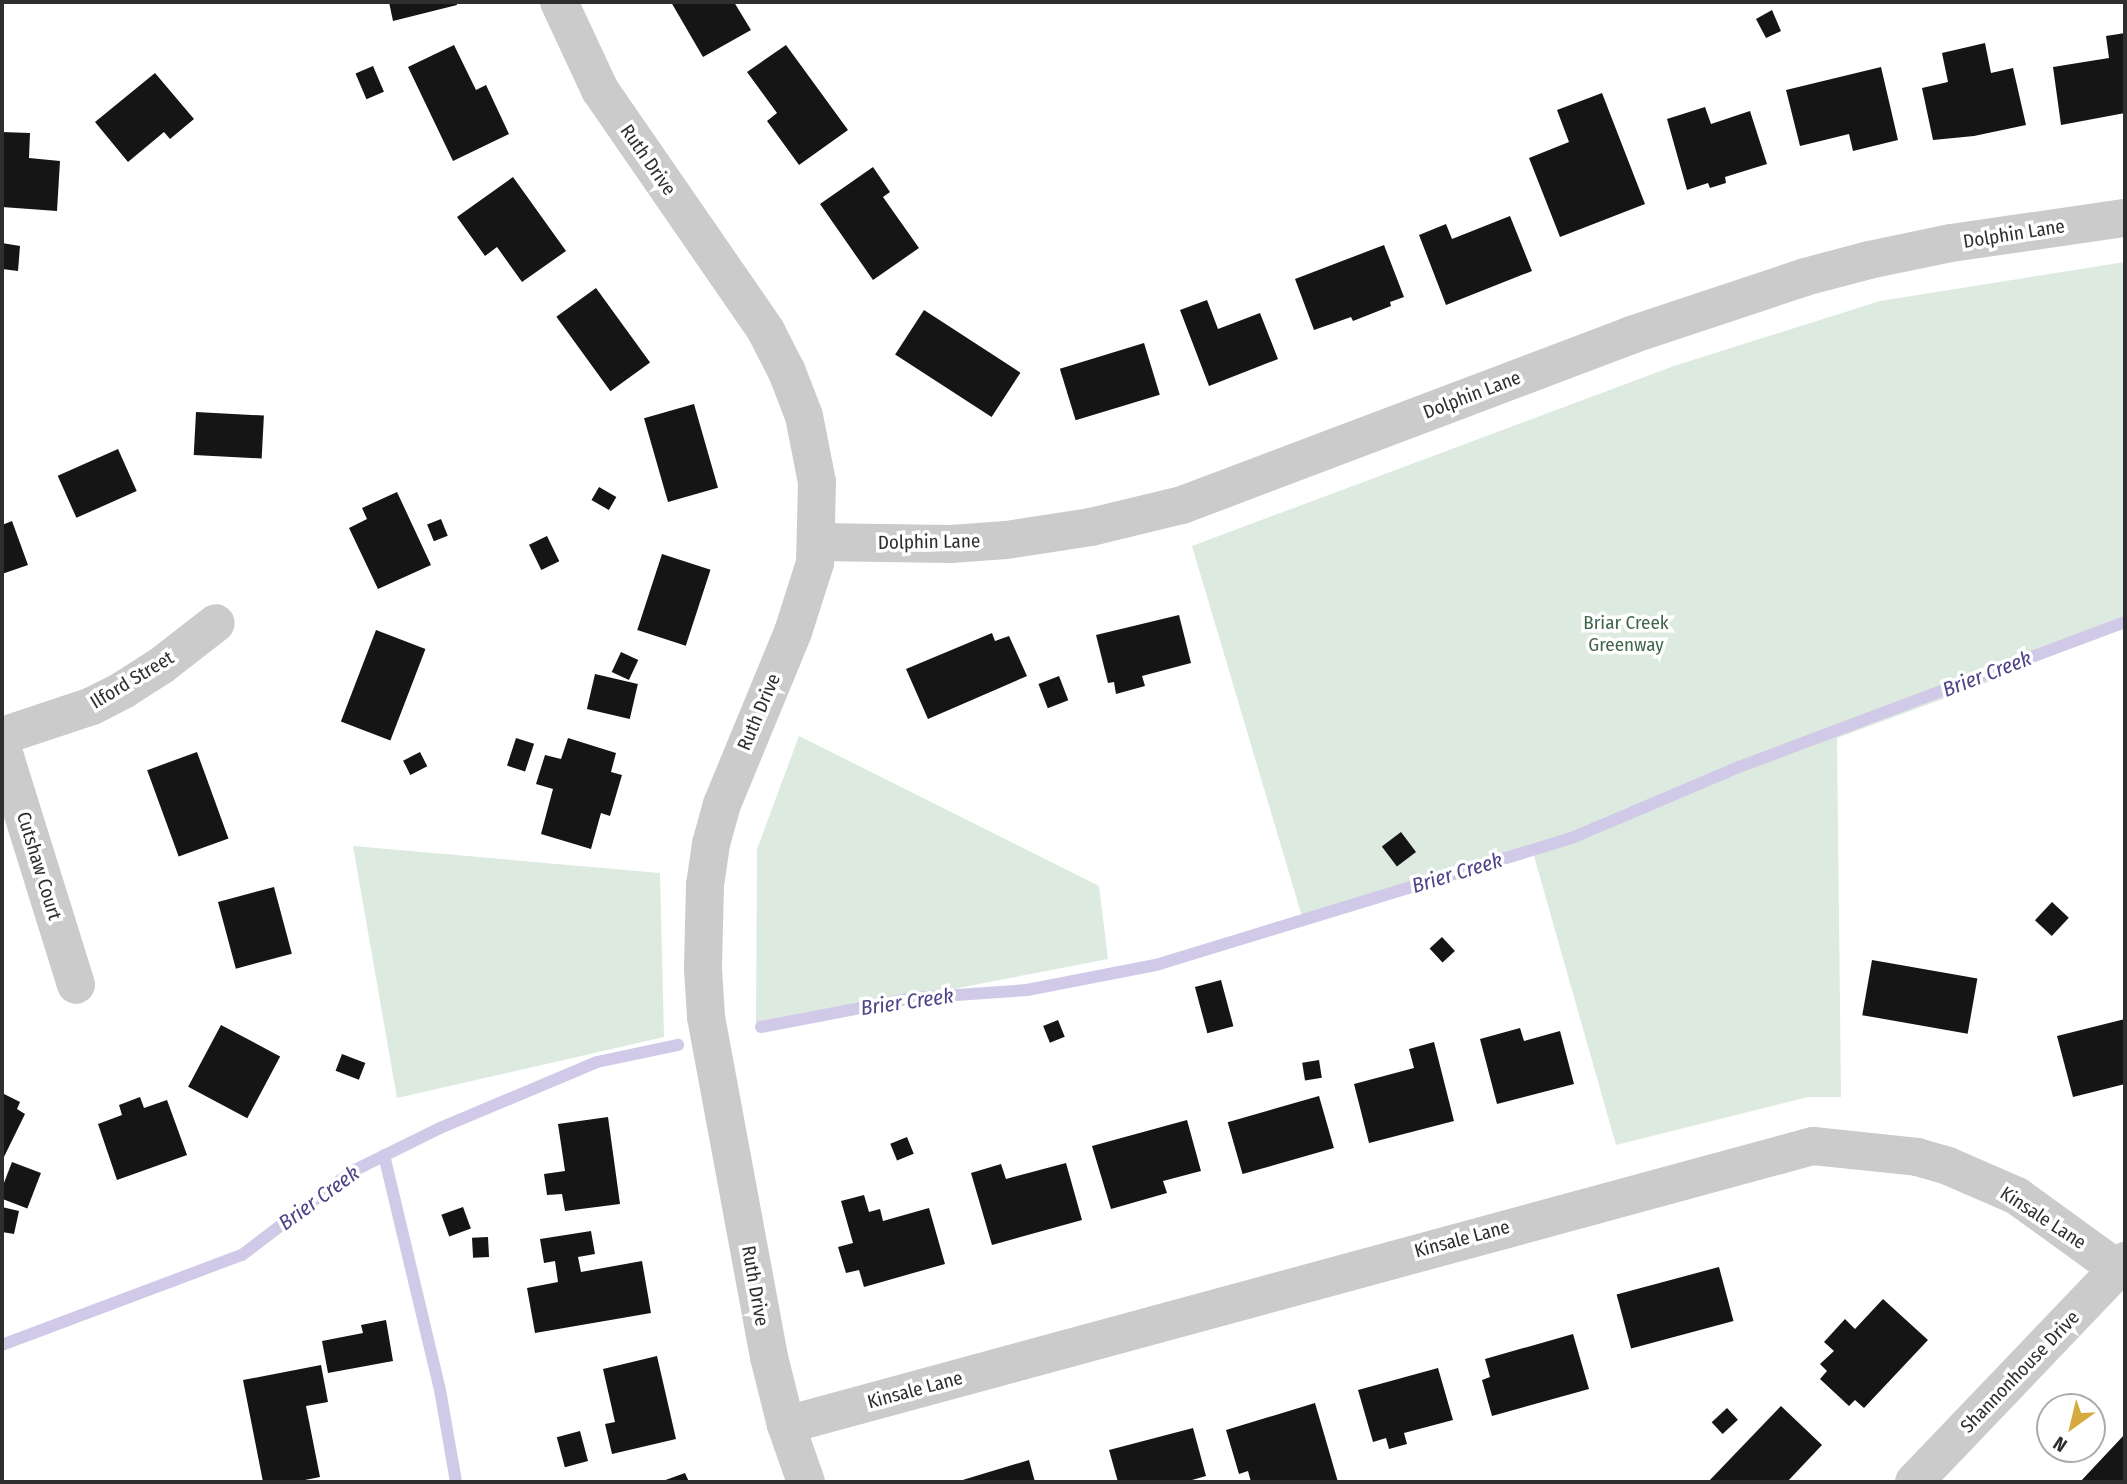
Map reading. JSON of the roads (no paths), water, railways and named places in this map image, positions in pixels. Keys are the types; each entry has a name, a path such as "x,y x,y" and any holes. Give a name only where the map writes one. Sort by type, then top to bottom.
{"street":[{"name":"Ruth Drive","path":"559,2 600,90 766,331 788,372 804,416 817,482 815,563 793,632 722,804 705,885 703,969 706,1017 769,1357 786,1425 806,1482"},
{"name":"Dolphin Lane","path":"816,542 951,544 1006,540 1091,527 1182,505 1619,340 1805,277 1951,243 2125,218"},
{"name":"Ilford Street","path":"2,736 92,706 123,690 162,665 216,623"},
{"name":"Cutshaw Court","path":"2,747 76,985"},
{"name":"Kinsale Lane","path":"786,1425 1774,1154 1813,1146 1917,1157 1948,1166 2017,1196 2121,1265"},
{"name":"Shannonhouse Drive","path":"1914,1482 2121,1265"}],"waterway":[{"name":"Brier Creek","path":"761,1027 913,998 1027,990 1156,965 1574,837 1739,767 2125,622"},
{"name":"Brier Creek","path":"2,1345 242,1255 351,1172 440,1128 597,1062 678,1045"},
{"path":"384,1155 440,1390 456,1482"}],"park label":[{"name":"Briar Creek Greenway","path":"1626,634"}]}
